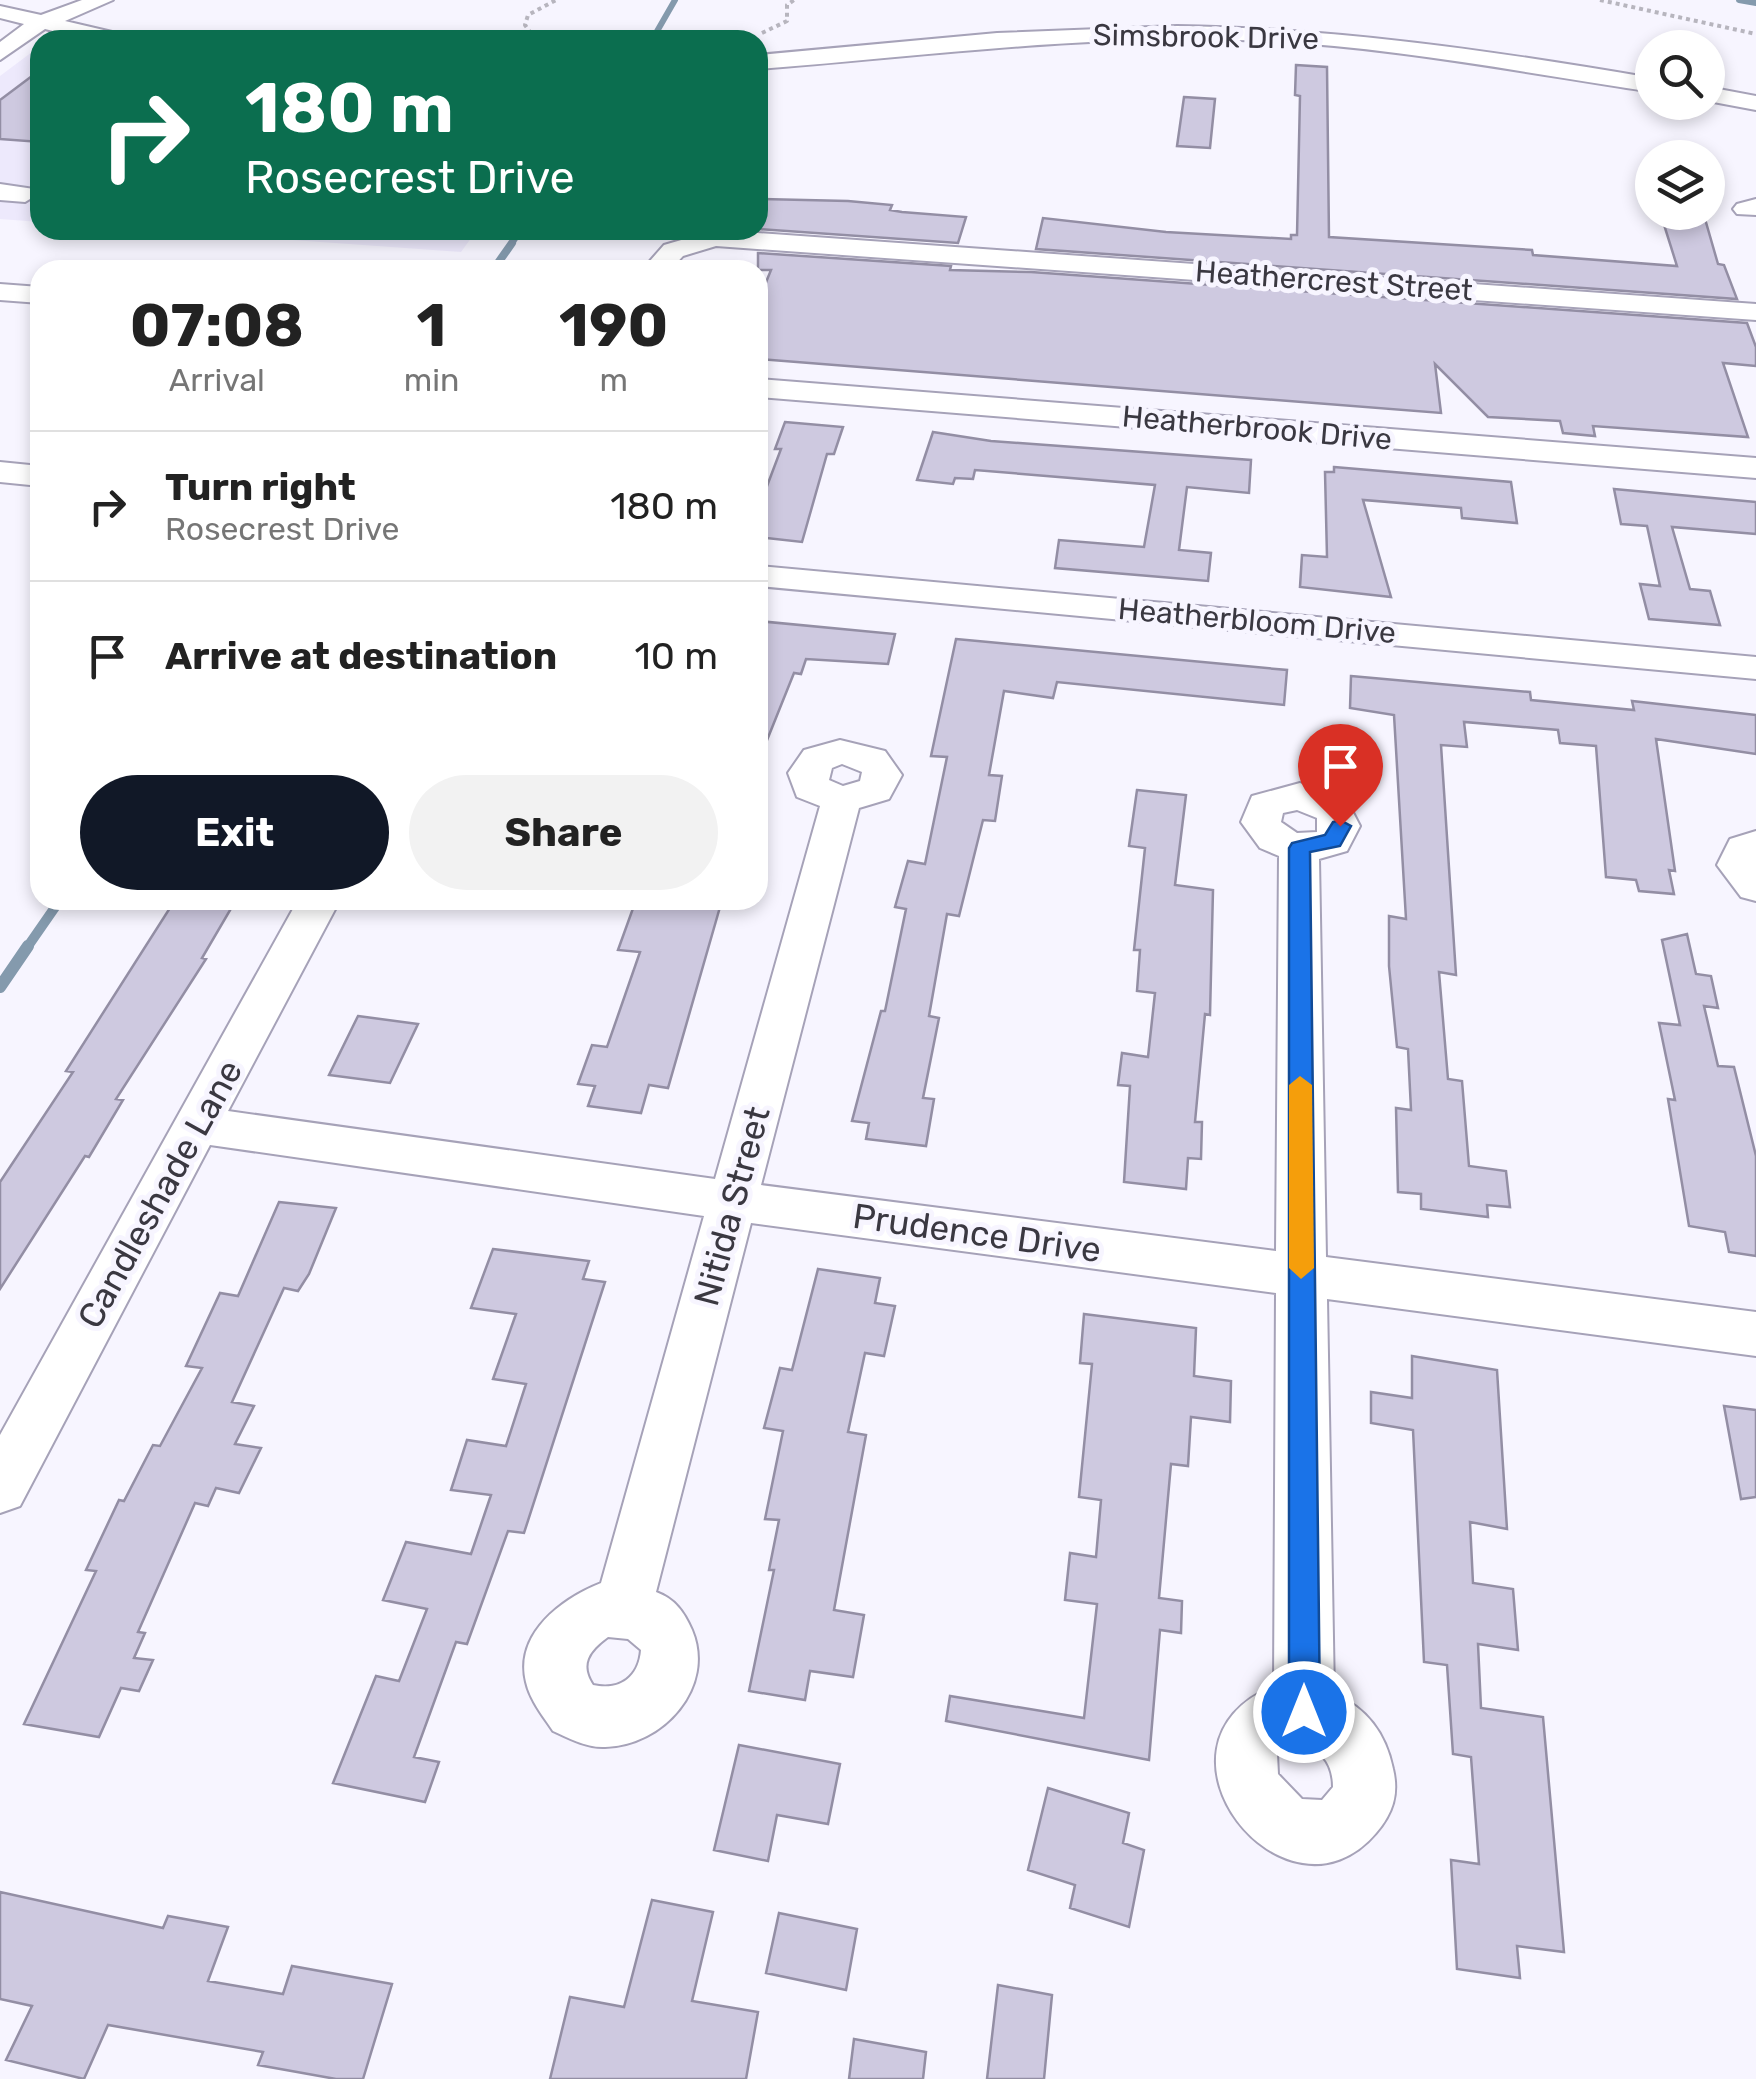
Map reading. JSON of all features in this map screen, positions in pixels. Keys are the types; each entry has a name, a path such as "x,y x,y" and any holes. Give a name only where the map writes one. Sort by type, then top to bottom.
{"street":[{"path":"32,30 94,1"},
{"path":"1022,37 1019,28 1029,10"},
{"path":"0,12 69,30"},
{"path":"0,53 30,31"},
{"name":"Simsbrook Drive","path":"768,61 1022,37 1238,33 1326,38 1474,56 1635,82"},
{"path":"1725,97 1756,102"},
{"name":"Heathercrest Street","path":"661,260 681,245 706,240"},
{"name":"Heathercrest Street","path":"748,240 1756,312"},
{"path":"0,292 30,294"},
{"name":"Heatherbrook Drive","path":"768,389 1756,468"},
{"path":"0,472 30,475"},
{"name":"Heatherbloom Drive","path":"768,577 1756,668"},
{"name":"Nitida Street","path":"622,1611 842,800"},
{"path":"1756,845 1744,849 1737,864 1756,887"},
{"path":"1300,848 1304,1712"},
{"name":"Candleshade Lane","path":"0,1488 313,910"},
{"name":"Prudence Drive","path":"198,1125 733,1201 1756,1334"}],"path":[{"path":"528,30 524,25 528,15 556,0"},
{"path":"768,31 787,21 787,5 794,0"},
{"path":"1600,0 1756,34"}],"shaded area":[{"path":"30,54 30,221 0,219 0,76"},
{"path":"294,240 470,240 461,252"}],"building":[{"path":"1296,65 1327,67 1329,237 1532,250 1533,255 1677,266 1666,230 1708,230 1718,264 1724,265 1737,299 1036,249 1043,218 1166,232 1291,239 1291,235 1297,235 1300,96 1295,95"},
{"path":"30,78 30,141 0,139 0,100"},
{"path":"1184,97 1215,99 1210,148 1177,146"},
{"path":"768,199 848,201 892,205 890,210 902,212 966,217 958,243 768,230"},
{"path":"758,253 951,266 950,270 1031,272 1747,323 1756,347 1756,366 1723,363 1748,437 1593,426 1595,436 1563,433 1560,421 1488,417 1435,364 1441,413 768,360 771,270 768,260 758,260"},
{"path":"785,422 843,427 834,454 827,454 802,542 768,538 768,483 781,449 775,449"},
{"path":"933,432 991,441 1251,460 1249,493 1187,487 1179,550 1211,553 1208,581 1055,568 1059,540 1144,547 1155,485 975,470 973,479 955,478 953,484 917,480"},
{"path":"1334,467 1511,482 1517,523 1462,518 1461,508 1363,500 1391,597 1300,587 1302,555 1327,557 1325,472 1334,472"},
{"path":"1614,489 1756,502 1756,534 1672,527 1690,589 1710,591 1720,625 1649,619 1640,584 1660,586 1647,526 1621,524"},
{"path":"768,622 895,634 888,664 806,659 801,674 794,673 768,738"},
{"path":"956,639 1287,670 1284,705 1057,682 1053,698 1004,691 989,775 1002,776 995,821 983,820 959,916 947,914 929,1016 939,1018 923,1098 934,1099 926,1146 866,1139 869,1123 852,1121 881,1011 885,1011 906,909 895,907 908,861 925,864 947,757 931,756"},
{"path":"1351,676 1530,692 1531,700 1634,710 1632,701 1756,715 1756,754 1656,739 1675,871 1669,870 1674,894 1639,891 1636,880 1606,877 1596,746 1560,743 1558,730 1464,722 1467,747 1441,745 1456,975 1439,972 1448,1079 1462,1081 1469,1166 1506,1171 1510,1207 1487,1205 1488,1217 1421,1209 1421,1194 1398,1192 1396,1108 1411,1110 1408,1049 1397,1047 1389,966 1389,916 1406,919 1394,715 1350,708"},
{"path":"1137,790 1186,795 1175,885 1213,890 1210,1015 1205,1014 1195,1122 1202,1122 1201,1159 1188,1158 1186,1189 1124,1182 1130,1086 1118,1085 1122,1053 1148,1057 1155,993 1137,991 1140,950 1134,950 1145,848 1129,846"},
{"path":"169,910 230,910 202,958 206,959 116,1099 123,1100 89,1157 85,1156 0,1289 0,1182 73,1072 66,1071"},
{"path":"632,910 719,910 668,1088 649,1085 641,1113 588,1106 595,1086 578,1084 592,1045 607,1047 640,952 618,950"},
{"path":"1687,934 1696,974 1711,976 1718,1008 1704,1006 1718,1066 1734,1067 1756,1156 1756,1256 1729,1252 1725,1232 1689,1226 1668,1099 1675,1100 1659,1023 1680,1025 1662,940"},
{"path":"358,1016 418,1024 390,1083 329,1075"},
{"path":"279,1202 336,1208 298,1291 284,1288 232,1402 254,1406 235,1444 261,1448 239,1493 216,1488 208,1506 195,1503 138,1632 145,1633 134,1658 153,1660 139,1691 121,1688 99,1737 24,1724 96,1571 86,1570 119,1500 124,1501 153,1445 160,1446 202,1368 186,1366 220,1293 238,1296"},
{"path":"493,1249 589,1261 583,1279 605,1282 524,1533 508,1531 467,1644 456,1642 414,1757 439,1762 425,1802 333,1783 376,1676 399,1681 427,1609 383,1600 406,1542 471,1554 491,1495 451,1490 467,1440 506,1446 526,1384 493,1379 516,1314 471,1308"},
{"path":"818,1269 880,1278 875,1303 895,1306 884,1356 865,1353 848,1432 866,1435 834,1610 864,1615 853,1677 810,1671 805,1700 749,1691 774,1570 769,1570 779,1520 765,1519 783,1431 764,1428 780,1368 792,1370"},
{"path":"1084,1314 1196,1328 1194,1376 1231,1381 1230,1422 1191,1417 1188,1466 1171,1464 1159,1598 1182,1601 1181,1633 1160,1630 1149,1760 946,1721 950,1696 1084,1718 1097,1604 1065,1600 1070,1553 1096,1557 1101,1500 1079,1497 1092,1364 1080,1363"},
{"path":"1412,1356 1497,1370 1507,1529 1470,1522 1473,1583 1513,1589 1518,1650 1478,1644 1481,1708 1543,1717 1564,1952 1517,1946 1520,1978 1457,1969 1451,1860 1479,1864 1471,1757 1453,1754 1447,1665 1424,1662 1413,1430 1371,1423 1371,1392 1412,1398"},
{"path":"1724,1406 1756,1410 1756,1497 1741,1499"},
{"path":"739,1745 840,1764 828,1824 777,1815 768,1861 714,1850"},
{"path":"1048,1788 1129,1813 1123,1843 1144,1850 1129,1927 1070,1908 1075,1885 1028,1870"},
{"path":"0,1892 163,1928 168,1916 228,1927 208,1981 283,1994 292,1966 392,1984 363,2079 336,2079 258,2065 263,2052 108,2025 84,2079 6,2060 32,2006 0,1999"},
{"path":"652,1900 713,1912 692,2001 758,2012 746,2079 550,2079 570,1997 624,2007"},
{"path":"779,1913 857,1929 846,1990 766,1973"},
{"path":"998,1985 1052,1995 1044,2079 987,2079"},
{"path":"854,2039 926,2052 923,2079 849,2079"}],"waterway":[{"path":"658,30 675,0"},
{"path":"1739,0 1756,3"},
{"path":"510,246 514,240"},
{"path":"500,260 512,243"},
{"path":"26,949 53,910"},
{"path":"0,987 28,946"}],"slow traffic":[{"path":"1300,1085 1301,1268"}],"route":[{"path":"1304,1712 1300,848 1324,846 1333,841 1340,826"}]}
